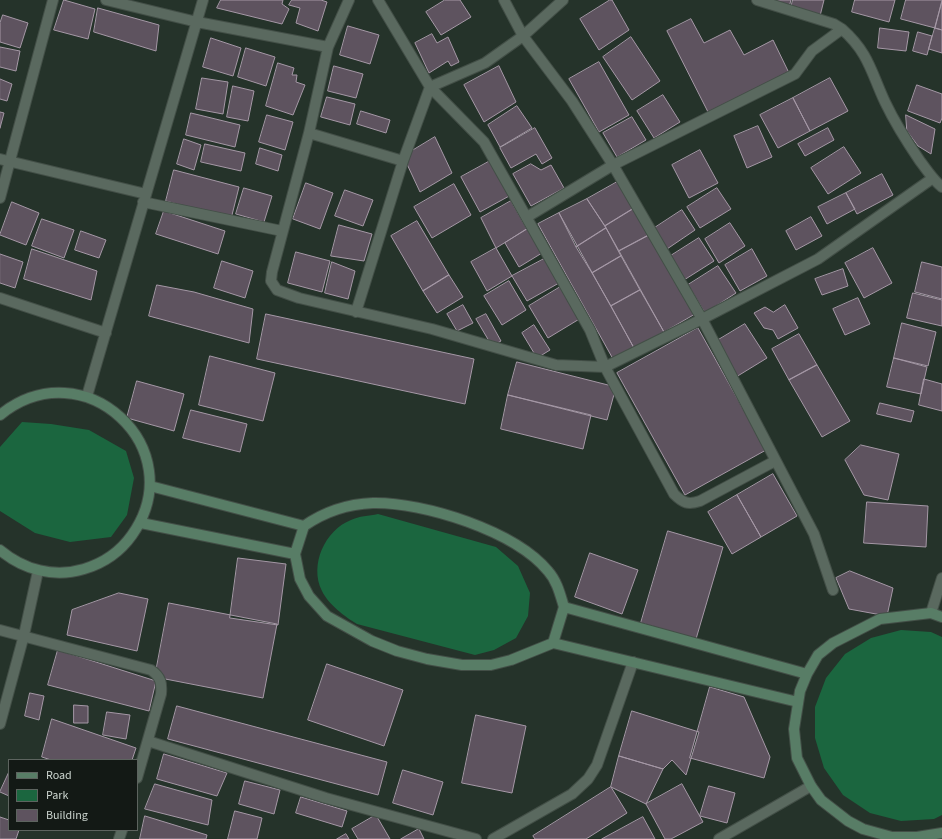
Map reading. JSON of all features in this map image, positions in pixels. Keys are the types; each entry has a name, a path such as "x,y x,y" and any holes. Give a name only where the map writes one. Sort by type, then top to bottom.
{"street":[{"path":"0,198 53,0"},
{"path":"106,0 197,22 328,47"},
{"path":"87,396 203,0"},
{"path":"349,0 328,47 309,133 282,231 271,281 272,285 286,295 432,329 556,365 605,367 818,259 933,178"},
{"path":"378,0 430,87 484,142 590,330 605,367 674,494 685,503 690,504 700,501 775,462"},
{"path":"504,0 523,36 572,100 613,165 702,319 775,462 814,534 833,590"},
{"path":"356,312 403,161 430,87 485,63 523,36 563,0"},
{"path":"757,0 834,24 842,29 860,46 897,125 933,178 942,187"},
{"path":"527,217 613,165 795,74 812,52 842,29"},
{"path":"309,133 403,161"},
{"path":"0,159 145,198 282,231"},
{"path":"0,298 106,333"},
{"path":"0,415 12,405 36,395 62,392 87,396 113,410 134,431 146,457 150,486 147,505 141,523 123,548 98,565 68,574 38,571 13,561 0,550"},
{"path":"150,486 304,526"},
{"path":"554,643 564,607 556,584 549,572 526,551 495,532 440,514 415,508 373,503 356,505 327,513 304,526 295,554 300,579 308,596 327,616 372,641 397,650 427,659 462,665 491,665 511,660 554,643 798,702"},
{"path":"141,523 295,554"},
{"path":"0,724 24,635 38,571"},
{"path":"931,614 942,578"},
{"path":"564,607 807,674"},
{"path":"942,617 931,614 880,619 833,643 818,656 807,674 800,691 794,729 797,758 811,786 834,812 879,837 917,838 942,833"},
{"path":"0,630 24,635 151,670 158,675 162,682 161,694 138,775"},
{"path":"493,839 572,794 588,779 597,765 633,662"},
{"path":"148,741 326,798 476,839"},
{"path":"719,839 811,786"}],"green space":[{"path":"22,422 51,424 89,430 126,451 134,478 127,515 111,537 70,542 35,533 0,511 0,447"},
{"path":"378,514 496,547 518,566 530,593 528,616 516,638 494,650 475,655 357,624 337,610 328,601 318,581 317,570 322,550 327,540 342,525 357,518"},
{"path":"901,630 931,632 942,637 942,815 934,819 901,821 870,813 843,795 824,768 815,738 815,707 826,678 845,654 871,638"}],"building":[{"path":"64,0 95,9 88,39 54,30"},
{"path":"221,0 283,0 282,4 289,9 282,24 217,8"},
{"path":"292,0 321,0 327,2 318,31 296,23 300,8 289,5"},
{"path":"445,0 460,0 471,17 441,35 426,12"},
{"path":"612,0 629,30 599,50 580,19"},
{"path":"766,0 791,0 789,7"},
{"path":"793,0 824,0 820,16 791,8"},
{"path":"855,0 895,0 889,22 852,12"},
{"path":"906,0 942,0 935,28 901,19"},
{"path":"942,2 942,30 935,28"},
{"path":"98,8 159,25 156,51 94,32"},
{"path":"3,15 28,23 20,48 0,42 0,23"},
{"path":"691,19 704,43 730,30 744,55 773,40 789,73 709,114 667,31"},
{"path":"348,26 379,35 370,64 340,55"},
{"path":"880,28 909,32 906,51 878,48"},
{"path":"935,28 942,30 942,53 929,49"},
{"path":"918,32 932,36 927,55 913,51"},
{"path":"432,34 437,43 448,37 459,62 451,66 448,61 429,73 415,43"},
{"path":"631,37 660,81 632,100 603,57"},
{"path":"211,38 241,48 233,76 203,67"},
{"path":"0,47 20,51 16,71 0,67"},
{"path":"246,48 275,57 266,86 238,77"},
{"path":"599,62 629,115 599,132 569,79"},
{"path":"278,63 294,68 292,75 297,75 296,82 305,85 293,115 266,106"},
{"path":"334,66 363,74 356,98 328,91"},
{"path":"499,66 516,102 484,122 464,85"},
{"path":"202,78 228,82 223,114 196,109"},
{"path":"830,78 848,111 810,131 793,98"},
{"path":"0,79 12,84 7,101 0,99"},
{"path":"917,85 942,94 942,118 940,123 908,111"},
{"path":"233,86 254,91 248,121 227,117"},
{"path":"663,95 680,122 654,138 637,111"},
{"path":"327,97 355,104 350,125 321,117"},
{"path":"793,98 810,131 778,148 760,115"},
{"path":"517,106 532,128 500,147 488,125"},
{"path":"361,111 390,120 386,133 357,124"},
{"path":"0,112 4,113 0,128"},
{"path":"191,113 240,125 235,147 186,135"},
{"path":"267,115 293,122 285,150 259,142"},
{"path":"906,115 935,129 931,154 918,146 907,131"},
{"path":"632,117 646,140 617,157 603,133"},
{"path":"758,126 772,157 747,168 734,136"},
{"path":"535,128 552,158 542,164 536,154 511,168 500,148"},
{"path":"828,128 834,140 805,156 798,144"},
{"path":"435,137 452,173 420,192 406,162 410,152"},
{"path":"184,139 201,145 194,170 177,164"},
{"path":"205,144 245,153 241,171 201,162"},
{"path":"844,147 861,173 828,194 811,168"},
{"path":"260,148 282,155 278,171 256,164"},
{"path":"700,150 718,183 689,198 672,165"},
{"path":"492,160 511,195 480,212 461,177"},
{"path":"531,164 541,170 551,165 564,188 531,206 513,174"},
{"path":"174,170 239,187 231,219 166,201"},
{"path":"882,174 893,195 857,214 846,193"},
{"path":"619,181 636,207 605,226 587,199"},
{"path":"306,183 333,193 320,229 293,219"},
{"path":"454,184 471,215 432,238 414,207"},
{"path":"244,188 272,196 264,222 236,214"},
{"path":"717,188 731,209 700,228 687,207"},
{"path":"345,190 373,200 363,226 335,216"},
{"path":"846,193 855,209 827,224 818,207"},
{"path":"587,199 606,228 576,247 559,213"},
{"path":"511,201 527,229 496,248 481,218"},
{"path":"12,202 39,213 26,245 0,235"},
{"path":"636,207 651,234 619,251 605,226"},
{"path":"682,210 695,230 667,249 653,229"},
{"path":"164,211 225,231 218,254 156,234"},
{"path":"559,213 634,348 613,359 538,224"},
{"path":"811,217 822,236 796,250 786,231"},
{"path":"42,219 74,230 64,258 32,246"},
{"path":"417,221 449,275 423,291 391,236"},
{"path":"730,223 745,246 719,263 705,239"},
{"path":"339,225 372,234 364,261 331,256"},
{"path":"606,228 621,256 592,273 576,247"},
{"path":"527,229 542,253 519,267 505,243"},
{"path":"81,231 106,240 99,258 75,250"},
{"path":"651,234 695,314 664,332 619,251"},
{"path":"699,238 714,261 684,280 669,257"},
{"path":"496,248 512,276 487,291 471,262"},
{"path":"873,248 892,283 864,298 845,263"},
{"path":"32,249 97,271 91,300 24,279"},
{"path":"752,249 767,276 740,291 725,265"},
{"path":"296,252 330,261 322,292 288,283"},
{"path":"0,254 23,262 15,288 0,283"},
{"path":"621,256 640,290 611,306 592,273"},
{"path":"544,259 559,283 527,301 512,276"},
{"path":"222,261 253,271 245,298 214,288"},
{"path":"332,262 355,271 348,299 325,293"},
{"path":"922,262 942,267 942,299 915,292"},
{"path":"718,266 736,293 705,313 688,285"},
{"path":"843,269 848,286 822,295 815,279"},
{"path":"449,275 463,297 437,313 423,291"},
{"path":"509,281 526,310 502,325 484,296"},
{"path":"157,285 194,292 253,309 249,343 149,316"},
{"path":"562,286 581,318 548,338 529,306"},
{"path":"640,290 664,332 634,348 611,306"},
{"path":"913,293 942,300 942,326 907,318"},
{"path":"858,298 870,324 845,335 833,309"},
{"path":"463,305 473,323 457,331 447,314"},
{"path":"785,305 798,328 778,339 773,330 764,328 754,313 765,307 773,312"},
{"path":"266,314 474,359 465,404 257,359"},
{"path":"486,314 501,341 492,346 476,319"},
{"path":"902,323 936,332 928,366 894,358"},
{"path":"745,324 767,358 736,377 715,342"},
{"path":"534,325 550,350 537,358 522,333"},
{"path":"698,328 766,450 685,495 617,373"},
{"path":"799,334 817,365 789,380 772,349"},
{"path":"210,356 275,373 263,421 199,405"},
{"path":"894,358 927,367 921,394 887,387"},
{"path":"517,362 616,387 607,420 508,395"},
{"path":"817,365 850,421 822,437 789,380"},
{"path":"924,379 942,384 942,411 919,405"},
{"path":"137,381 184,394 174,431 127,418"},
{"path":"508,395 591,415 583,449 501,429"},
{"path":"880,403 914,411 911,422 877,414"},
{"path":"191,410 247,424 240,452 183,438"},
{"path":"861,445 899,454 888,500 864,495 845,460"},
{"path":"773,474 797,516 761,537 737,495"},
{"path":"737,495 761,537 732,554 708,512"},
{"path":"867,502 928,506 926,547 864,543"},
{"path":"668,531 723,547 696,639 641,623"},
{"path":"590,553 638,570 622,614 575,597"},
{"path":"238,558 286,564 278,625 230,618"},
{"path":"850,571 893,588 887,616 849,609 836,578"},
{"path":"119,593 148,599 137,651 67,635 72,610"},
{"path":"169,603 277,624 263,698 155,677"},
{"path":"58,650 156,681 149,711 48,685"},
{"path":"327,664 403,690 384,746 308,720"},
{"path":"710,687 744,697 770,757 764,778 690,758"},
{"path":"30,693 44,696 39,720 25,716"},
{"path":"74,705 88,706 88,723 74,723"},
{"path":"177,706 387,762 378,795 168,739"},
{"path":"632,711 699,732 686,775 672,760 663,769 619,756"},
{"path":"107,712 130,715 126,739 103,735"},
{"path":"476,715 526,726 512,793 462,783"},
{"path":"52,719 136,748 132,759 48,759 42,757"},
{"path":"164,754 227,773 217,796 157,779"},
{"path":"619,756 663,769 646,804 611,787"},
{"path":"403,770 443,782 433,815 393,803"},
{"path":"8,774 8,796 0,792"},
{"path":"245,781 280,790 274,814 239,804"},
{"path":"155,784 212,800 208,825 145,809"},
{"path":"682,784 703,822 671,839 665,839 646,804"},
{"path":"709,786 735,793 727,823 700,816"},
{"path":"611,787 627,813 586,839 535,839 533,836"},
{"path":"301,797 347,811 342,827 296,813"},
{"path":"235,811 262,818 257,839 228,839"},
{"path":"376,815 390,839 358,839 352,829"},
{"path":"145,816 207,835 206,839 140,839"},
{"path":"0,817 8,820 8,831 19,831 16,839 0,839"},
{"path":"643,817 655,839 602,839"},
{"path":"419,829 424,839 401,839"},
{"path":"346,834 349,839 337,839"}]}
